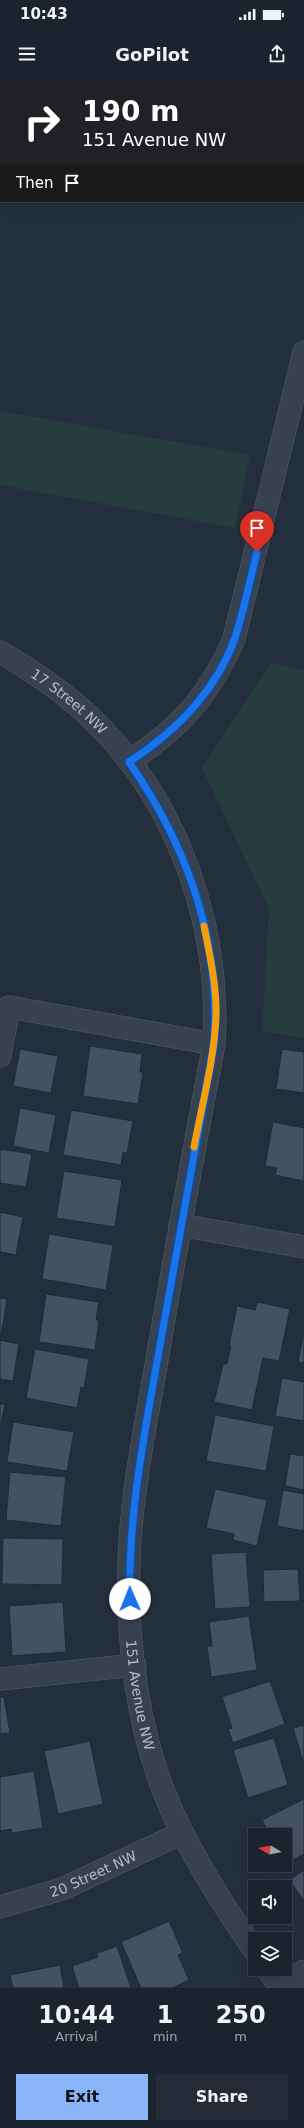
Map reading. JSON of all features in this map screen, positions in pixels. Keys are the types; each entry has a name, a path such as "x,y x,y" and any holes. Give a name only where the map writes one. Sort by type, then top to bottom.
{"street":[{"path":"129,762 166,736 189,713 224,663 234,639 304,352"},
{"name":"17 Street NW","path":"0,652 46,680 76,705 100,727 129,762"},
{"name":"151 Avenue NW","path":"129,762 149,791 169,826 185,860 199,903 214,986 216,1016 214,1044 180,1225 138,1472 129,1570 134,1665 149,1744 162,1786 182,1833 223,1906 248,1941"},
{"path":"0,1056 9,1007 214,1044"},
{"path":"180,1225 304,1247"},
{"path":"0,1679 134,1665"},
{"name":"20 Street NW","path":"0,1907 62,1889 182,1833"},
{"path":"273,1976 282,1988 304,1971"}],"green space":[{"path":"0,411 250,455 235,528 0,485"},
{"path":"271,663 304,670 304,1038 262,1031 269,909 202,768"}],"building":[{"path":"90,1046 142,1054 140,1072 143,1072 138,1104 83,1096"},
{"path":"20,1049 58,1056 51,1093 13,1086"},
{"path":"282,1049 304,1052 304,1093 276,1089"},
{"path":"20,1108 56,1115 49,1153 13,1146"},
{"path":"71,1110 133,1121 127,1153 123,1152 121,1165 63,1155"},
{"path":"273,1122 304,1128 304,1181 275,1175 277,1168 265,1166"},
{"path":"0,1149 32,1154 26,1187 0,1183"},
{"path":"64,1171 122,1180 115,1227 56,1218"},
{"path":"0,1212 23,1217 16,1255 0,1252"},
{"path":"49,1234 113,1245 106,1290 42,1279"},
{"path":"46,1294 99,1302 96,1320 99,1320 95,1350 39,1342"},
{"path":"0,1298 7,1299 1,1336 0,1336"},
{"path":"257,1302 290,1309 279,1361 263,1358 252,1410 214,1402 223,1364 227,1364 231,1346 229,1345 237,1306 255,1310"},
{"path":"304,1331 304,1363 298,1362"},
{"path":"0,1340 19,1344 13,1381 0,1379"},
{"path":"35,1349 89,1359 84,1388 81,1387 77,1408 26,1398"},
{"path":"282,1378 304,1382 304,1421 275,1416"},
{"path":"0,1404 5,1404 0,1430"},
{"path":"215,1415 274,1426 266,1471 206,1461"},
{"path":"13,1422 74,1432 67,1471 7,1462"},
{"path":"290,1454 304,1456 304,1490 285,1486"},
{"path":"10,1472 66,1477 61,1526 6,1520"},
{"path":"215,1489 267,1500 257,1546 233,1540 234,1534 206,1528"},
{"path":"283,1490 304,1494 304,1531 277,1526"},
{"path":"3,1538 63,1539 62,1585 2,1584"},
{"path":"246,1552 250,1607 215,1609 211,1554"},
{"path":"298,1569 300,1601 264,1602 263,1570"},
{"path":"63,1602 66,1652 12,1656 9,1606"},
{"path":"249,1616 257,1670 211,1677 207,1646 212,1646 209,1622"},
{"path":"270,1681 285,1724 233,1743 228,1729 232,1728 222,1697"},
{"path":"0,1697 4,1697 10,1733 0,1734"},
{"path":"304,1725 304,1761 303,1761 293,1728"},
{"path":"274,1738 288,1785 248,1798 233,1750"},
{"path":"90,1741 103,1804 58,1814 44,1751"},
{"path":"34,1771 43,1828 12,1833 11,1829 0,1831 0,1777"},
{"path":"304,1799 304,1854 292,1860 292,1828 266,1828 262,1820"},
{"path":"304,1870 304,1901 292,1884 292,1880 289,1880"},
{"path":"169,1921 183,1953 178,1955 189,1980 172,1988 141,1988 121,1942"},
{"path":"117,1946 131,1988 79,1988 72,1966 98,1957 97,1953"},
{"path":"60,1965 64,1988 13,1988 10,1975"}],"slow traffic":[{"path":"194,1147 214,1044 216,1016 214,986 204,926"}],"route":[{"path":"130,1599 129,1563 138,1472 180,1225 214,1044 216,1016 214,986 208,946 199,903 185,860 169,826 149,791 129,762 166,736 189,713 208,688 224,663 234,639 242,613 257,552"}]}
